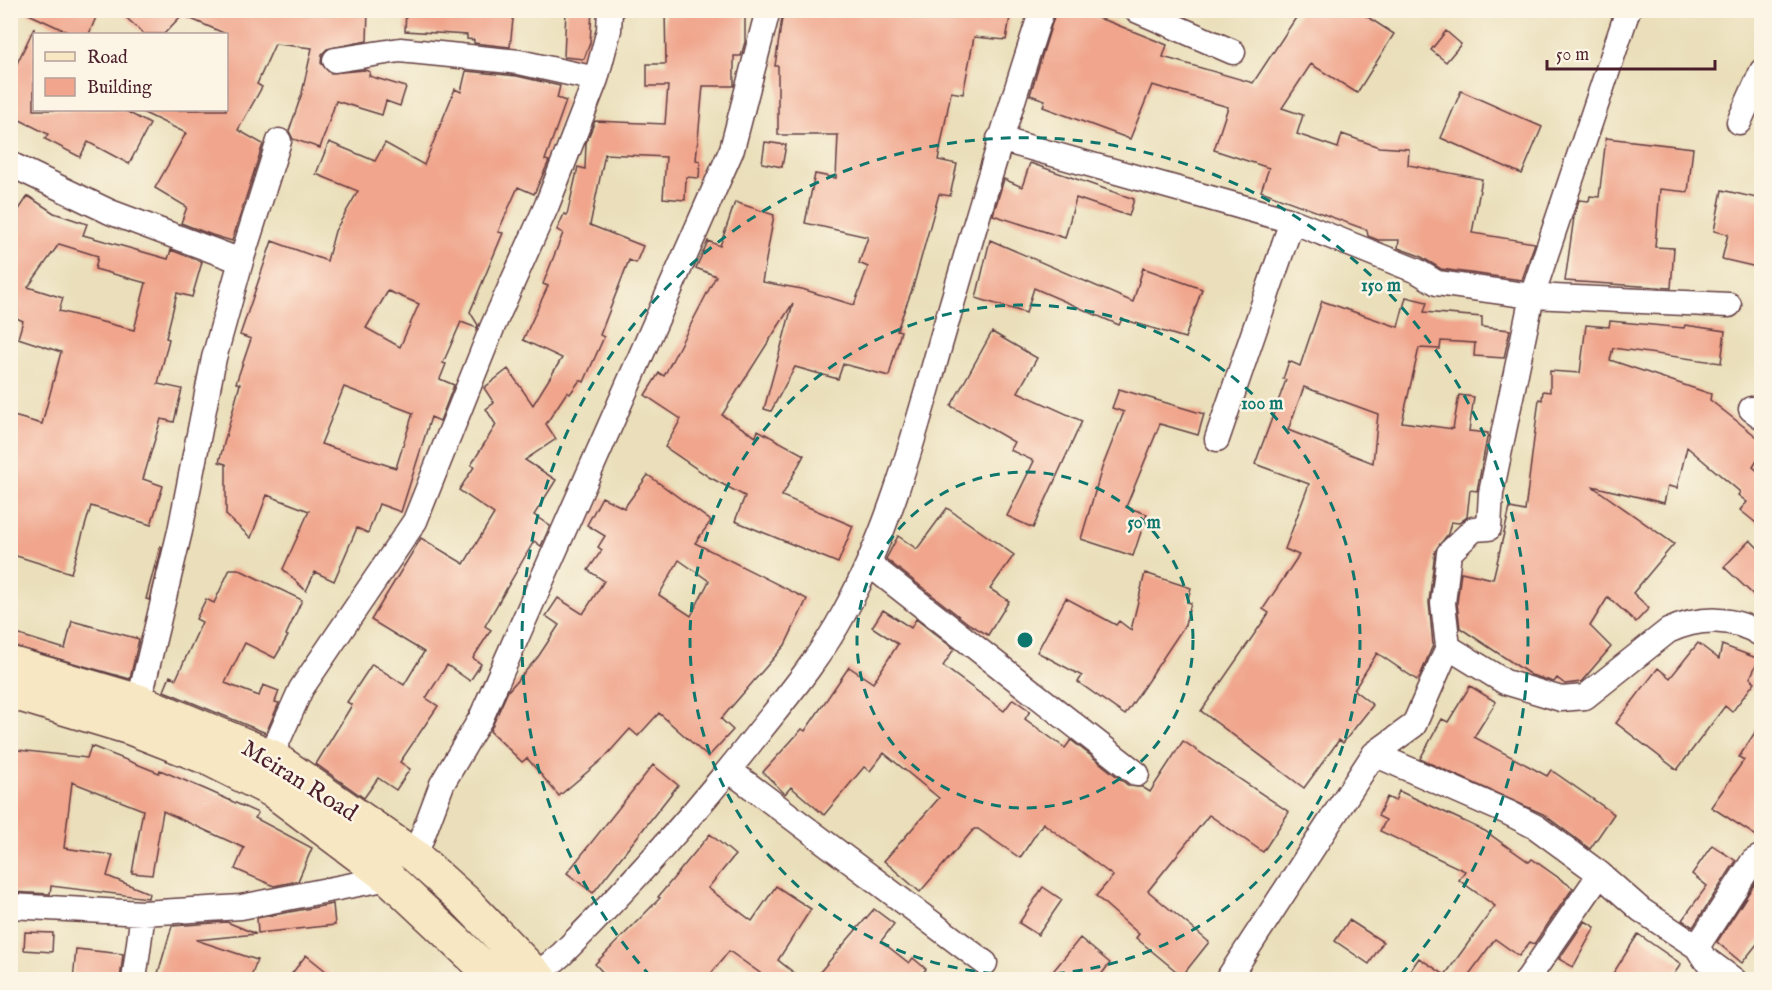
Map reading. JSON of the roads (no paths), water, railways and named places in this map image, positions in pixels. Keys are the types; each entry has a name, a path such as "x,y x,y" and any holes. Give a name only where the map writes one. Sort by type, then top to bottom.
{"main road":[{"name":"Meiran Road","path":"10,663 139,701 271,756 415,856 466,902 536,978"},
{"name":"Meiran Road","path":"10,692 130,728 207,758 273,791 389,878 497,980"}],"street":[{"path":"271,756 301,689 415,520 492,328 547,205 596,79 609,30 610,10"},
{"path":"415,856 442,784 481,718 732,149 768,10"},
{"path":"536,978 652,860 729,770 826,645 868,564 911,444 999,139 1042,10"},
{"path":"1136,10 1233,52"},
{"path":"1227,980 1374,754 1414,725 1448,647 1443,603 1449,553 1474,529 1489,528 1491,493 1532,296 1628,10"},
{"path":"335,60 400,50 519,62 596,79"},
{"path":"1739,122 1761,71"},
{"path":"999,139 1292,221 1417,271 1437,283 1532,296 1729,305"},
{"path":"139,701 180,531 214,358 241,261 279,141"},
{"path":"10,164 110,212 241,261"},
{"path":"1217,439 1292,221"},
{"path":"868,564 1137,774"},
{"path":"1448,647 1505,682 1561,699 1585,697 1668,631 1684,624 1728,620 1750,627 1761,635"},
{"path":"1374,754 1536,827 1600,874 1641,910 1696,947 1704,958 1734,980"},
{"path":"729,770 985,963"},
{"path":"1696,947 1752,861 1761,856"},
{"path":"1527,980 1600,874"},
{"path":"10,906 142,913 241,907 389,878"},
{"path":"134,980 142,913"}]}
